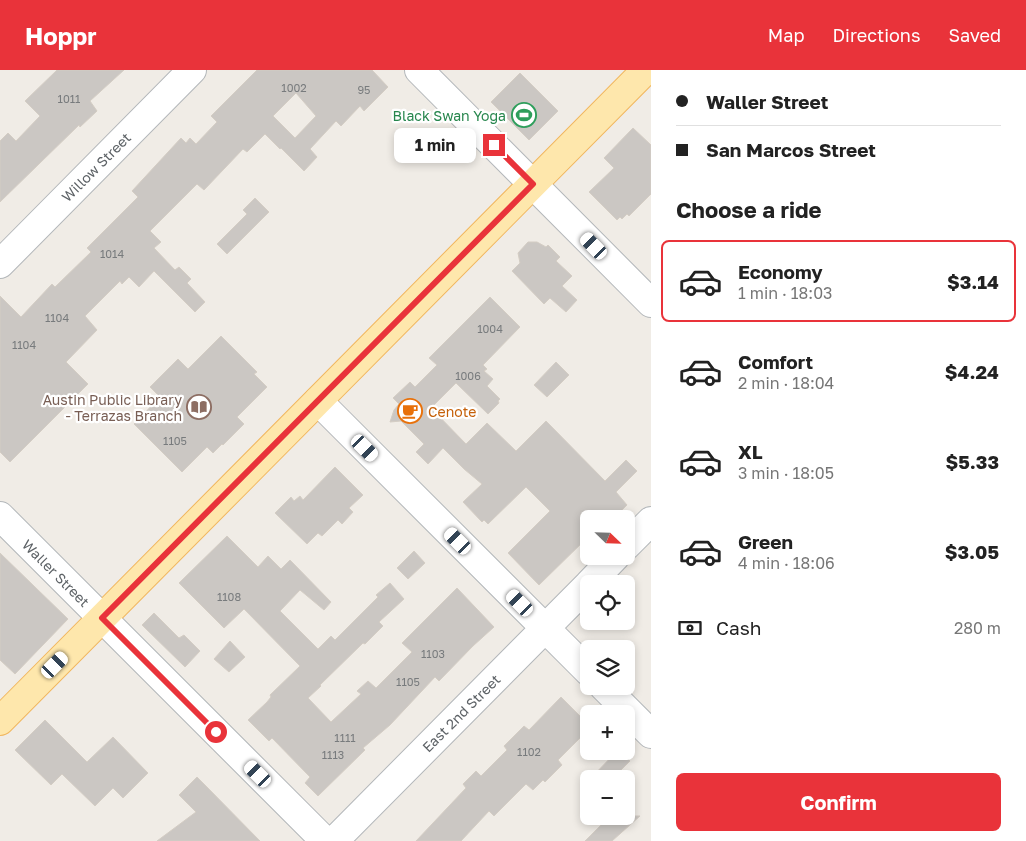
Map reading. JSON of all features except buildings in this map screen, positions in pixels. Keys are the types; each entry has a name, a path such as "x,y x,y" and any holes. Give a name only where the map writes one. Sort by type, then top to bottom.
{"main road":[{"path":"0,721 646,70"}],"street":[{"name":"Willow Street","path":"0,264 192,70"},
{"path":"419,70 651,303"},
{"path":"318,401 580,663"},
{"name":"Waller Street","path":"0,516 325,841"},
{"path":"635,537 651,521"},
{"name":"East 2nd Street","path":"598,575 607,565"},
{"name":"East 2nd Street","path":"334,841 580,593"},
{"path":"612,695 651,734"}],"place":[{"name":"Black Swan Yoga","path":"524,115"},
{"name":"Austin Public Library - Terrazas Branch","path":"199,407"},
{"name":"Cenote","path":"410,411"}],"route":[{"path":"216,732 102,618 533,184 494,145"}]}
